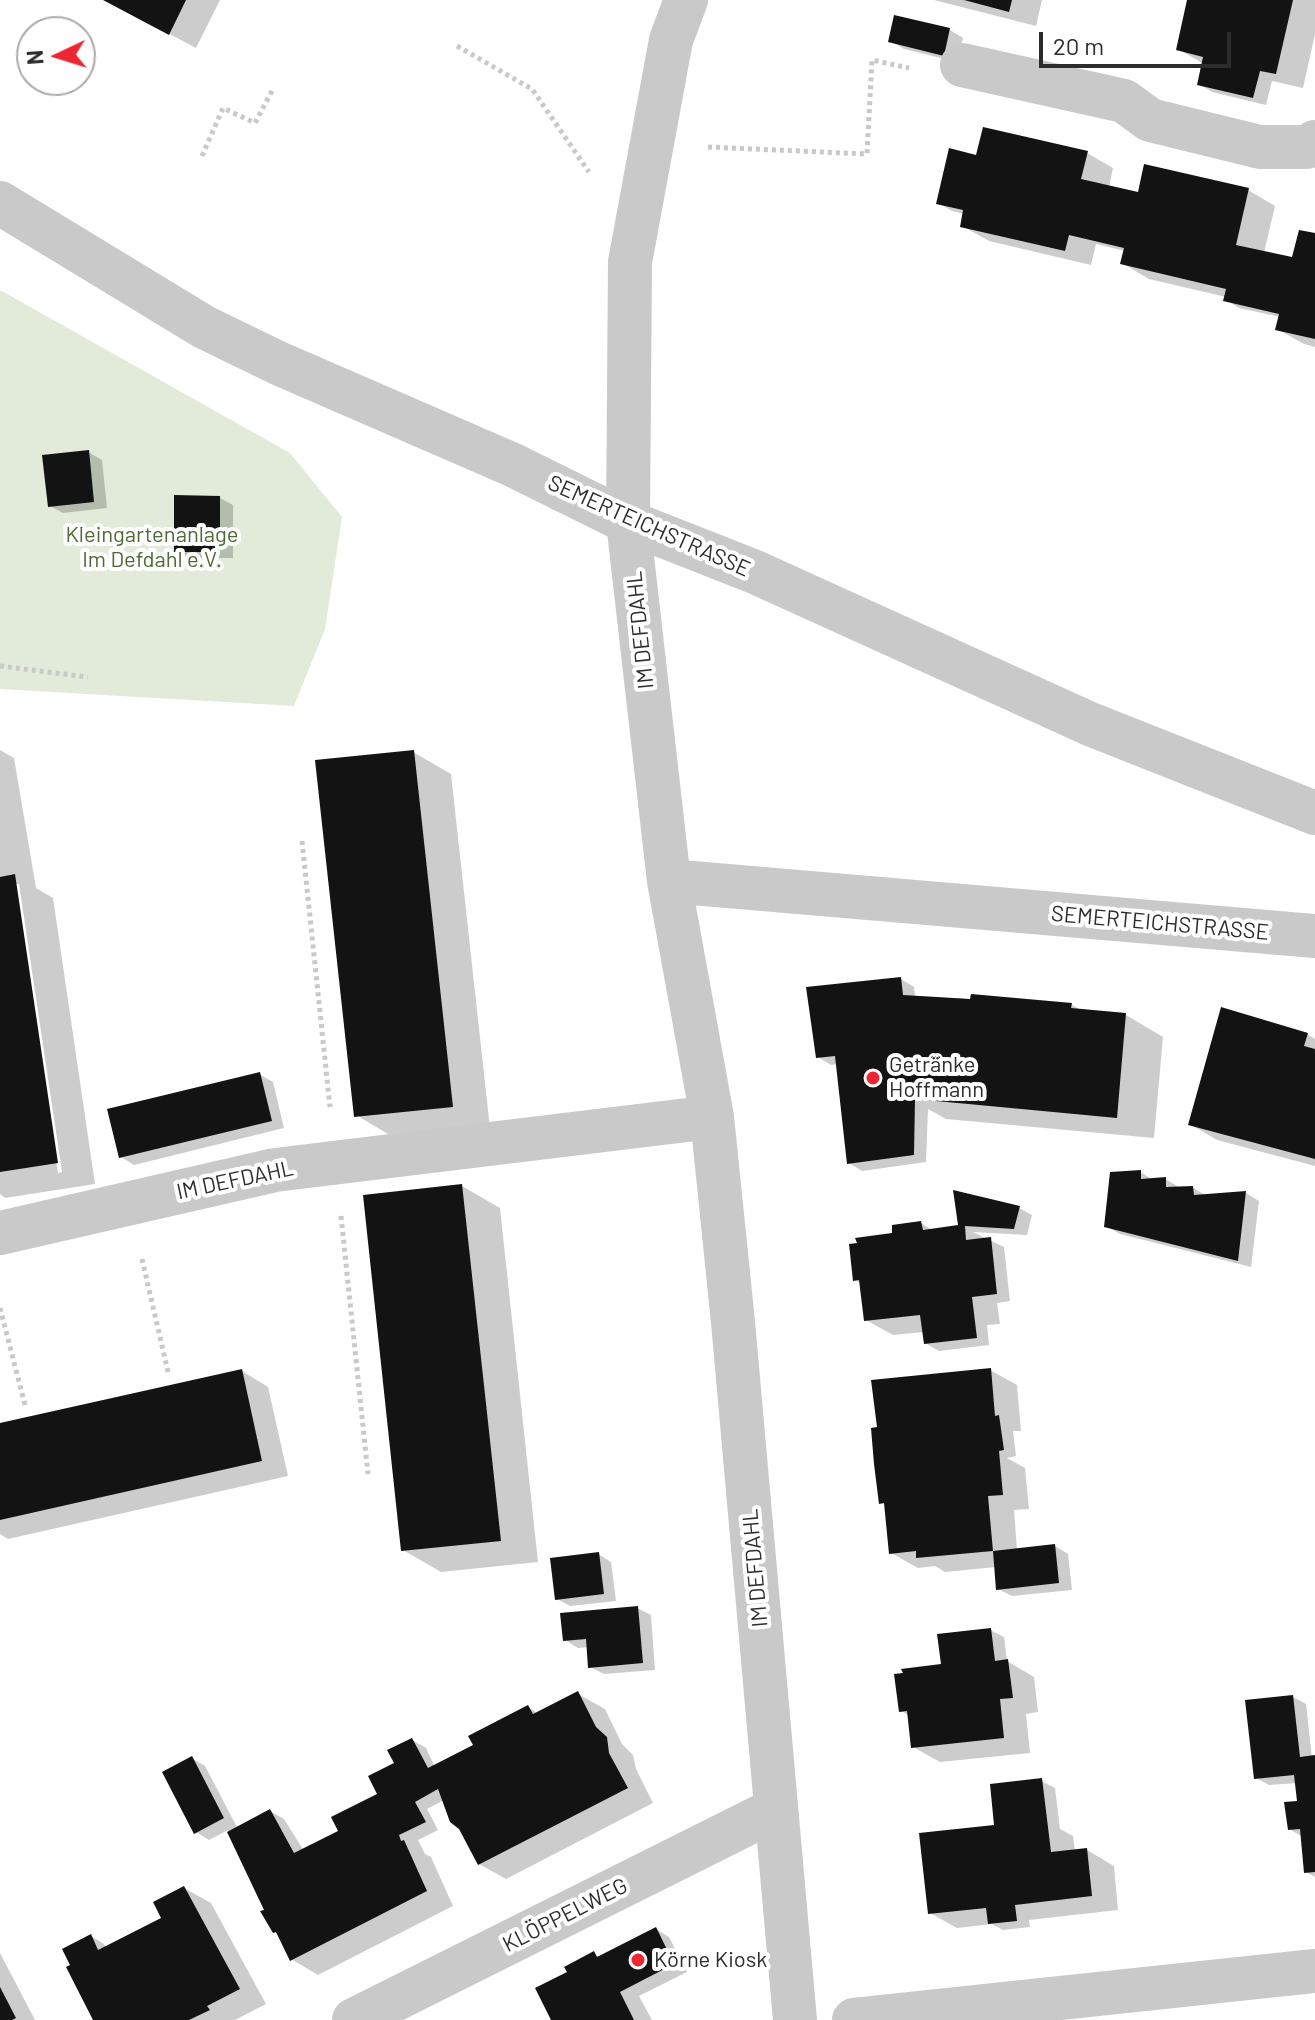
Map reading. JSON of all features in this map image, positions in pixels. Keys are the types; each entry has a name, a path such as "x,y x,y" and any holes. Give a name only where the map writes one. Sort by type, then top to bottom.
{"street":[{"name":"IM DEFDAHL","path":"686,0 671,40 630,262 628,522 669,881 712,1117 795,2020"},
{"path":"962,65 1124,101 1150,120 1260,147 1312,148"},
{"name":"SEMERTEICHSTRASSE","path":"0,203 217,333 278,363 521,469 628,522 755,572 1090,724 1315,813"},
{"name":"SEMERTEICHSTRASSE","path":"669,881 1315,936"},
{"name":"IM DEFDAHL","path":"0,1233 275,1170 712,1117"},
{"name":"KLÖPPELWEG","path":"354,2020 776,1809"},
{"path":"854,2020 1315,1971"}],"path":[{"path":"457,46 532,89 591,175"},
{"path":"651,145 867,154 872,60 946,75 962,65"},
{"path":"202,156 223,108 255,123 273,89"},
{"path":"0,666 88,677"},
{"path":"128,1203 168,1372"},
{"path":"0,1308 25,1405"}],"green space":[{"name":"Kleingartenanlage Im Defdahl e.V.","path":"0,290 290,453 342,517 325,629 294,706 0,689"}],"building":[{"path":"103,0 186,0 169,35"},
{"path":"964,0 1012,0 1009,12"},
{"path":"1187,0 1293,0 1276,74 1260,71 1253,98 1197,85 1203,57 1176,50"},
{"path":"894,15 950,28 944,56 888,42"},
{"path":"983,127 1088,151 1081,179 1138,192 1144,164 1249,188 1236,245 1292,257 1299,230 1315,233 1315,339 1275,330 1279,314 1223,301 1226,289 1120,264 1124,248 1069,235 1065,251 960,227 963,210 936,204 949,148 976,155"},
{"path":"89,450 94,502 48,507 42,455"},
{"path":"174,495 220,496 220,552 174,552"},
{"path":"414,750 453,1107 354,1117 315,760"},
{"path":"15,874 58,1163 0,1172 0,877"},
{"path":"901,977 903,995 970,999 971,994 1072,1003 1071,1008 1126,1013 1117,1118 915,1099 914,1155 847,1164 835,1056 816,1058 806,987"},
{"path":"1221,1007 1308,1033 1304,1046 1315,1049 1315,1159 1188,1125"},
{"path":"260,1072 272,1121 119,1158 107,1109"},
{"path":"1141,1170 1141,1179 1166,1177 1166,1187 1193,1186 1194,1195 1246,1191 1238,1261 1104,1227 1110,1172"},
{"path":"462,1184 501,1541 401,1551 363,1195"},
{"path":"953,1190 1020,1206 1014,1229 965,1226 966,1240 991,1237 997,1294 972,1297 977,1338 924,1344 920,1315 864,1321 859,1280 853,1281 849,1244 857,1243 855,1238 892,1233 892,1225 921,1221 923,1230 958,1225"},
{"path":"991,1368 995,1416 999,1415 1004,1450 999,1451 1003,1495 988,1496 993,1551 916,1558 916,1551 889,1554 884,1503 879,1504 874,1464 871,1428 877,1427 871,1380"},
{"path":"242,1369 262,1461 0,1520 0,1423"},
{"path":"1055,1544 1059,1583 996,1590 993,1551"},
{"path":"599,1552 604,1594 555,1600 550,1558"},
{"path":"638,1606 643,1663 588,1668 586,1639 563,1641 560,1613"},
{"path":"991,1628 995,1661 1008,1659 1013,1698 1000,1699 1004,1738 911,1748 907,1711 899,1712 894,1674 903,1673 901,1669 941,1664 937,1634"},
{"path":"578,1691 596,1727 607,1737 609,1753 628,1788 478,1865 459,1829 450,1822 438,1789 415,1802 426,1822 399,1835 427,1891 290,1961 276,1932 273,1933 260,1911 264,1910 227,1832 270,1809 294,1853 338,1831 331,1817 377,1794 368,1776 394,1763 387,1750 412,1738 428,1768 473,1745 468,1736 528,1705 533,1714"},
{"path":"1293,1695 1300,1757 1315,1755 1315,1872 1304,1873 1300,1829 1288,1830 1284,1802 1297,1801 1294,1775 1254,1779 1245,1700"},
{"path":"192,1756 224,1818 194,1834 162,1772"},
{"path":"1042,1778 1051,1852 1087,1848 1092,1896 1015,1905 1017,1921 988,1924 986,1908 928,1914 919,1833 994,1825 990,1784"},
{"path":"184,1886 240,1989 207,2006 210,2010 189,2020 93,2020 66,1967 70,1965 62,1949 91,1934 98,1950 161,1918 153,1902"},
{"path":"656,1927 674,1964 620,1992 634,2020 551,2020 535,1988 567,1972 564,1967 594,1951 597,1957"},
{"path":"0,1987 16,2018 12,2020 0,2020"}],"place":[{"name":"Getränke Hoffmann","path":"873,1078"},
{"name":"Körne Kiosk","path":"638,1960"}]}
